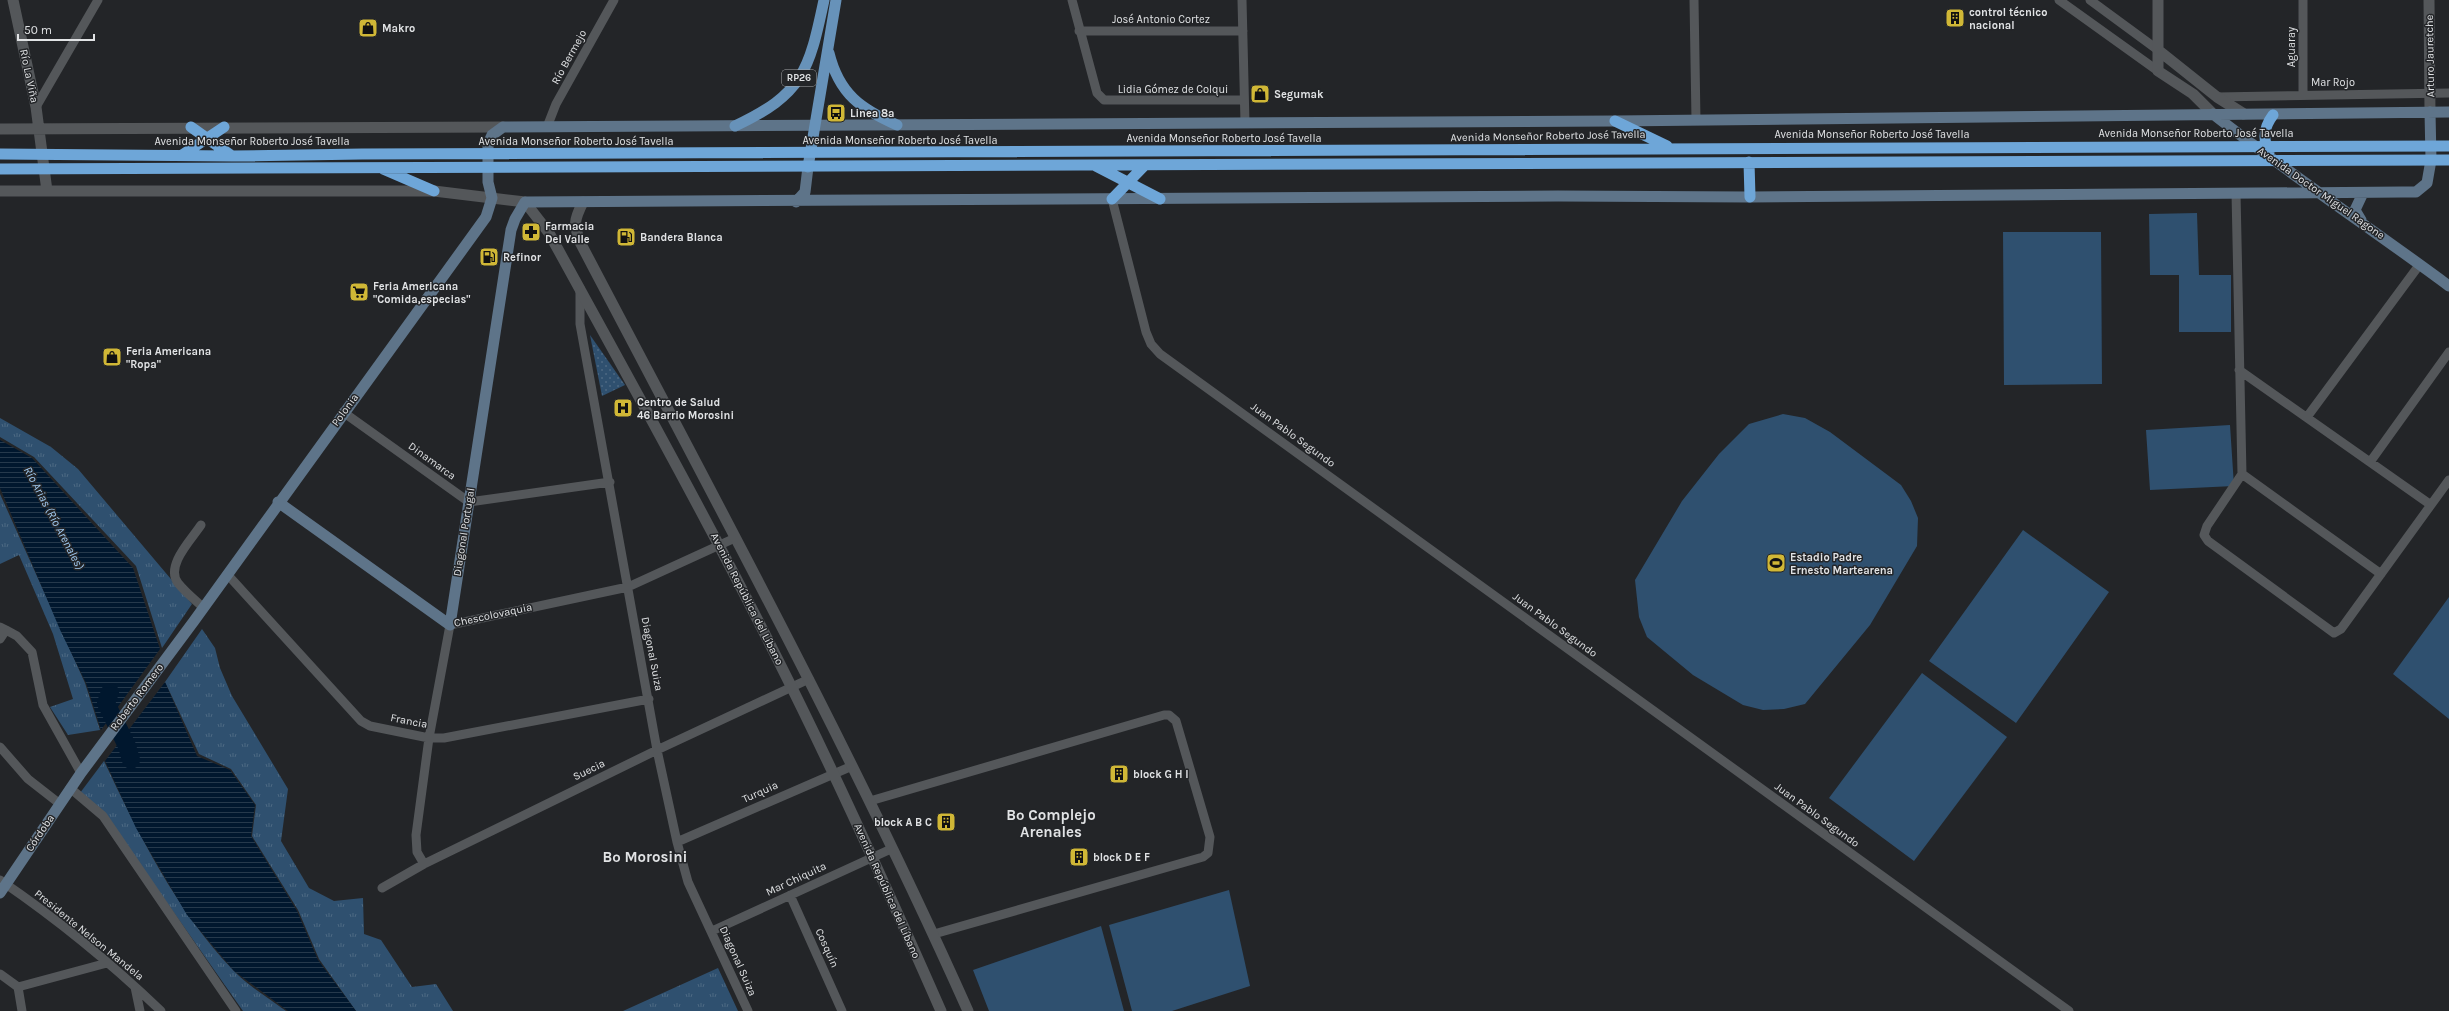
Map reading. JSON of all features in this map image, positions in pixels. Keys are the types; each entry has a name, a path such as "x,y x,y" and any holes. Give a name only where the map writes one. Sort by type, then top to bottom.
{"highway":[{"path":"2273,115 2265,129 2266,146 2273,160"},
{"path":"1614,121 1670,147"},
{"path":"191,127 232,156"},
{"path":"182,155 224,127"},
{"name":"Avenida Monseñor Roberto José Tavella","path":"0,154 43,153 232,156 1670,147 2449,146"},
{"path":"0,169 2449,160"},
{"path":"1749,162 1750,198"},
{"path":"1094,165 1160,199"},
{"path":"1112,199 1145,165"},
{"path":"376,167 434,190"}],"main road":[{"name":"RP26","path":"735,126 772,107 792,88 814,48 824,0"},
{"name":"RP26","path":"796,202 805,192 809,153 836,0"},
{"path":"828,49 834,73 850,96 875,115 897,125"},
{"path":"525,202 1750,198 2416,192 2427,184 2430,176 2430,112"},
{"path":"492,198 487,167 487,154 492,135 503,127 1614,121 2449,112"},
{"name":"Avenida Doctor Miguel Ragone","path":"2213,114 2253,146 2361,221 2449,286"},
{"path":"2361,221 2355,210 2363,193"},
{"name":"Polonia","path":"194,621 278,502 483,220 492,198"},
{"name":"Diagonal Portugal","path":"450,625 511,230 515,218 525,202"},
{"name":"Chescolovaquia","path":"278,502 450,625"},
{"name":"Roberto Romero","path":"81,773 194,621"},
{"name":"Córdoba","path":"2,886 81,773"}],"street":[{"name":"Río La Viña","path":"13,0 40,129 47,191"},
{"path":"36,107 98,0"},
{"name":"Río Bermejo","path":"547,127 556,104 614,0"},
{"path":"1072,0 1079,31"},
{"path":"1242,0 1245,123"},
{"path":"1694,0 1696,120"},
{"name":"Avenida Doctor Miguel Ragone","path":"2060,0 2158,71 2193,94 2213,114"},
{"path":"2090,0 2158,50 2217,97 2244,114"},
{"path":"2158,0 2158,71"},
{"name":"Aguaray","path":"2303,0 2303,94"},
{"name":"Arturo Jauretche","path":"2429,0 2430,112"},
{"name":"José Antonio Cortez","path":"1079,31 1243,31"},
{"name":"Lidia Gómez de Colqui","path":"1079,31 1097,92 1104,100 1244,100"},
{"name":"Mar Rojo","path":"2217,97 2303,94 2449,93"},
{"path":"0,129 191,127 503,127"},
{"path":"0,192 434,190 525,202"},
{"path":"2236,193 2242,474 2207,526 2204,536 2208,541 2324,627 2334,632 2342,629 2449,480"},
{"name":"Juan Pablo Segundo","path":"1112,199 1146,332 1151,344 1160,354 2069,1011"},
{"name":"Avenida República del Líbano","path":"525,202 549,233 719,546 791,688 873,857 941,1011"},
{"name":"Avenida República del Líbano","path":"583,202 576,216 575,229 581,244 809,679 934,934 968,1011"},
{"path":"2307,417 2420,264"},
{"name":"Diagonal Suiza","path":"580,288 580,324 610,482 657,750 677,842 688,882 748,1011"},
{"path":"2370,462 2449,352"},
{"path":"2239,370 2431,505"},
{"name":"Dinamarca","path":"343,412 469,502"},
{"path":"2242,474 2381,574"},
{"path":"469,502 610,482"},
{"path":"201,525 174,567 175,577 178,584 204,608"},
{"name":"Chescolovaquia","path":"450,625 628,587 735,538"},
{"name":"Francia","path":"227,574 361,721 370,726 429,738 444,738 649,699"},
{"name":"Diagonal Portugal","path":"424,864 417,852 416,836 429,738 450,625"},
{"path":"0,639 3,628 17,636 32,652 43,705 81,773"},
{"name":"Suecia","path":"382,888 424,864 657,750 809,679"},
{"path":"870,801 1164,715 1168,715 1176,721 1210,837 1208,853 1203,856 934,934"},
{"path":"0,747 28,779 60,804"},
{"name":"Turquia","path":"677,842 852,766"},
{"path":"70,788 103,816 236,1011"},
{"name":"Mar Chiquita","path":"712,931 891,849"},
{"name":"Presidente Nelson Mandela","path":"2,886 107,963 136,987 160,1011"},
{"name":"Cosquín","path":"790,895 842,1011"},
{"path":"18,987 107,963"},
{"path":"0,974 18,987 22,1011"},
{"path":"136,987 140,1011"}],"green space":[{"path":"2197,213 2199,275 2231,275 2231,332 2179,332 2179,275 2150,275 2149,214"},
{"path":"2003,232 2101,232 2102,384 2004,385"},
{"path":"590,335 625,385 602,396"},
{"name":"Estadio Padre Ernesto Martearena","path":"1783,414 1805,418 1830,432 1901,485 1911,501 1918,518 1917,546 1870,625 1805,704 1784,709 1763,710 1743,705 1693,675 1647,637 1639,617 1635,580 1682,501 1719,454 1749,424"},
{"path":"0,418 51,447 78,469 192,604 162,648 136,566 34,457 0,437"},
{"path":"2230,425 2234,486 2150,490 2146,430"},
{"path":"0,494 85,683 100,730 68,735 50,707 73,699 53,634 19,555 0,564"},
{"path":"2023,530 2109,592 2016,723 1929,661"},
{"path":"2449,597 2449,719 2393,674"},
{"path":"202,629 215,648 220,668 232,696 288,789 281,841 309,888 334,901 363,898 364,934 381,940 412,987 436,984 453,1011 356,1011 319,959 298,910 252,836 256,805 231,769 199,754 165,682"},
{"path":"1922,673 2007,737 1914,861 1829,798"},
{"path":"104,761 160,871 194,922 213,947 239,976 286,1011 243,1011 104,813 80,793"},
{"path":"1229,890 1250,986 1172,1011 1132,1011 1109,925"},
{"path":"1101,926 1124,1011 989,1011 973,970"},
{"path":"718,968 738,1011 623,1011"}],"water":[{"path":"0,440 32,458 133,568 160,649 101,730 86,683 61,632 0,488"},
{"path":"165,682 197,756 230,770 255,805 251,836 297,911 318,960 356,1011 288,1011 234,971 187,915 136,828 105,761"}],"waterway":[{"name":"Río Arias (Río Arenales)","path":"110,692 106,703 127,746 131,760"}],"place":[{"name":"control técnico nacional","path":"1955,18"},
{"name":"Makro","path":"368,28"},
{"name":"Segumak","path":"1260,94"},
{"name":"Linea 8a","path":"836,113"},
{"name":"Farmacia Del Valle","path":"531,232"},
{"name":"Bandera Blanca","path":"626,237"},
{"name":"Refinor","path":"489,257"},
{"name":"Feria Americana \"Comida,especias\"","path":"359,292"},
{"name":"Feria Americana \"Ropa\"","path":"112,357"},
{"name":"Centro de Salud 46 Barrio Morosini","path":"623,408"},
{"name":"Estadio Padre Ernesto Martearena","path":"1776,563"},
{"name":"block G H I","path":"1119,774"},
{"name":"block A B C","path":"946,822"},
{"name":"block D E F","path":"1079,857"}],"district":[{"name":"Bº Complejo Arenales","path":"1051,824"},
{"name":"Bº Morosini","path":"645,857"}]}
